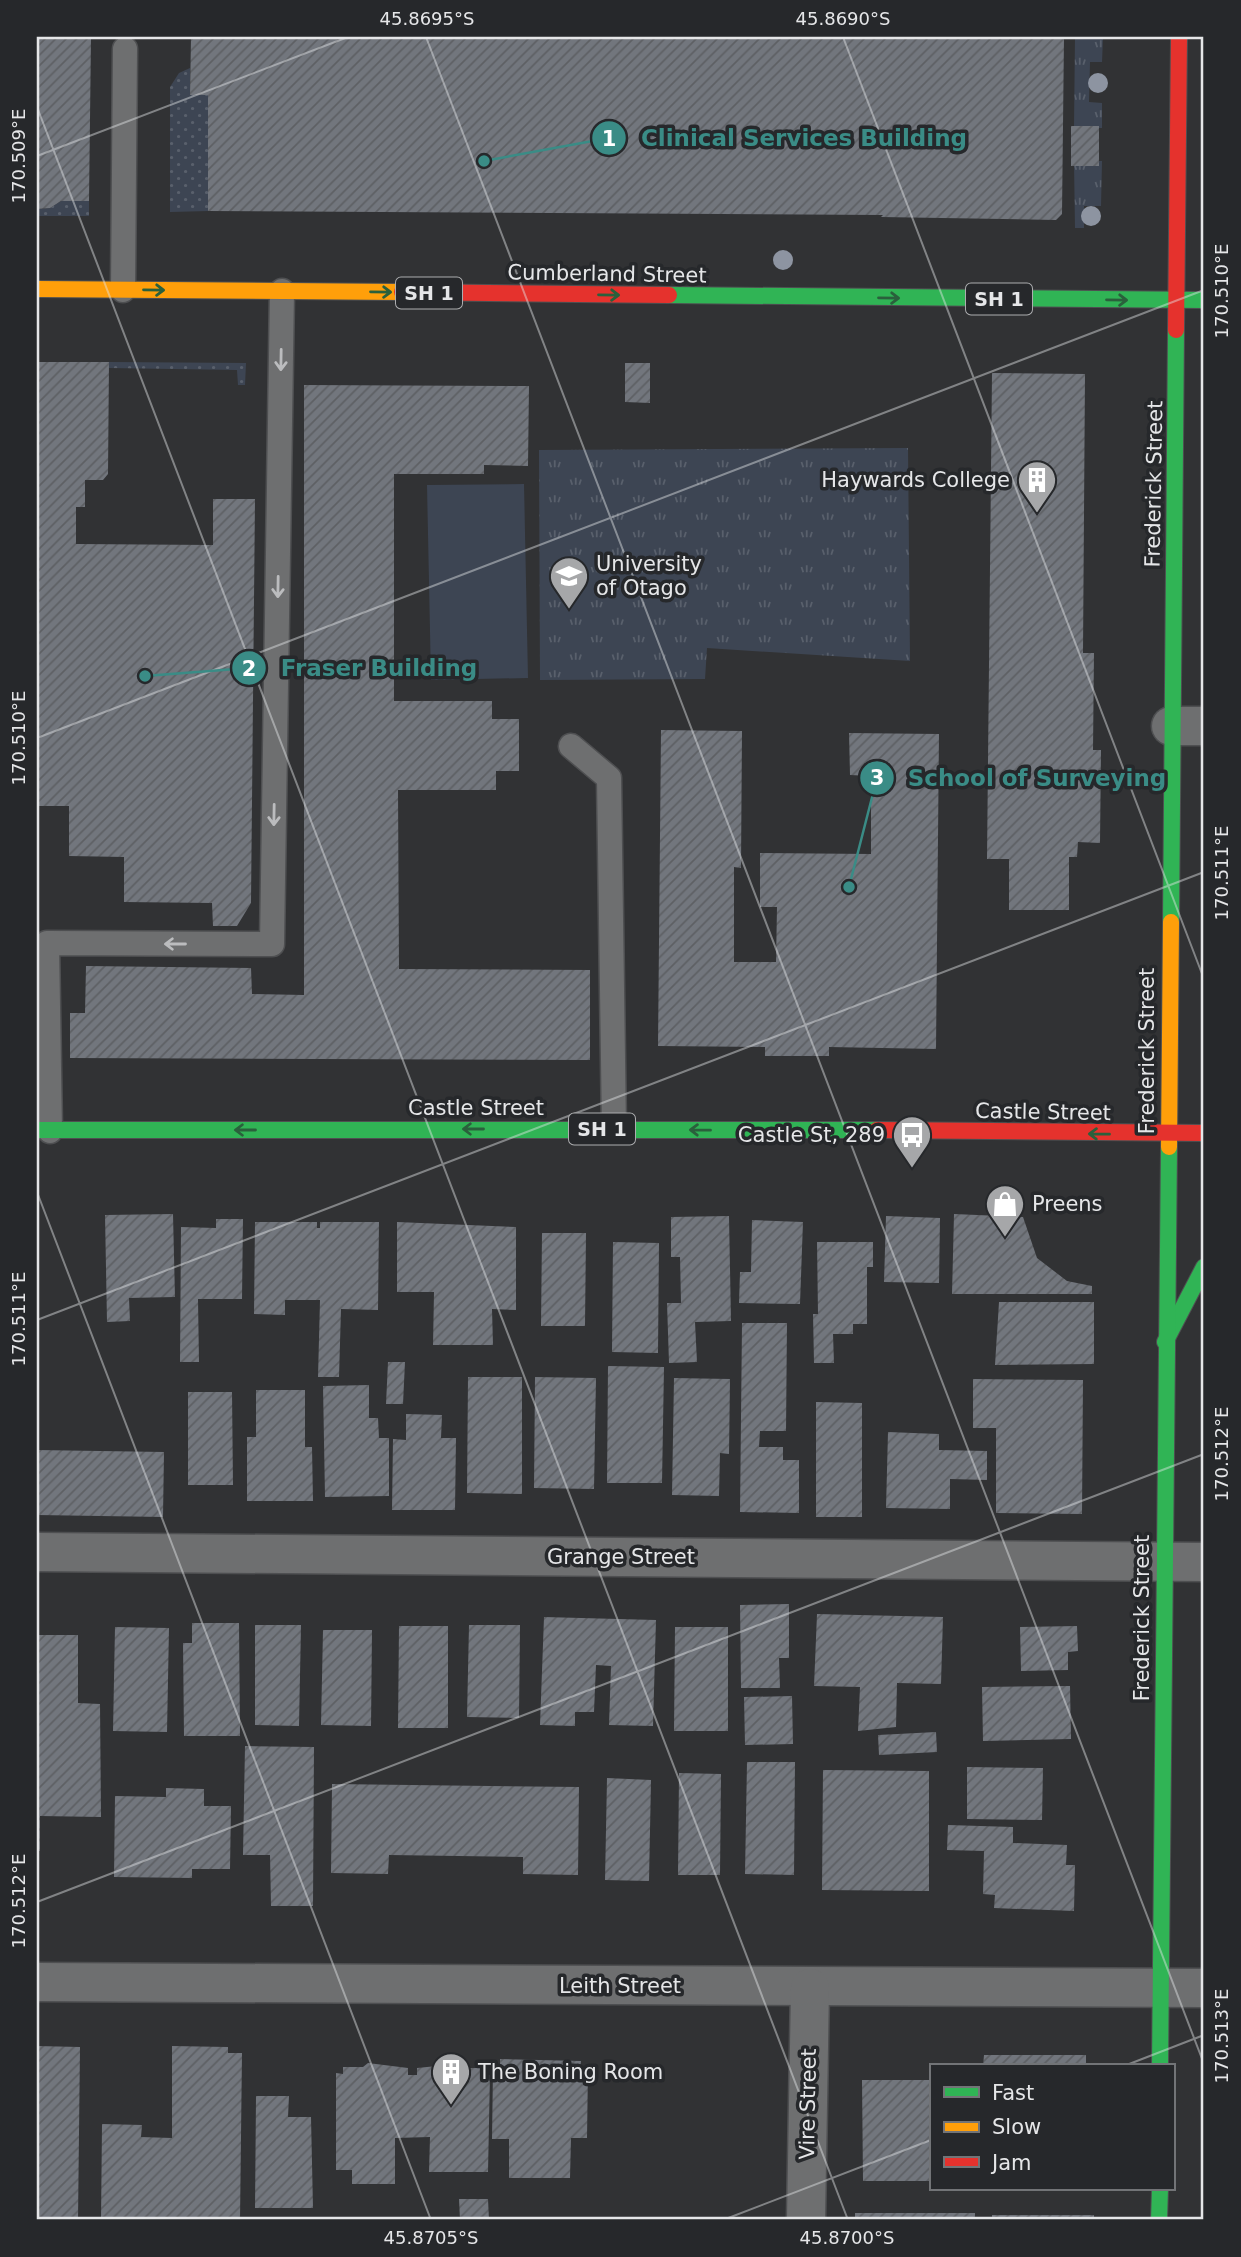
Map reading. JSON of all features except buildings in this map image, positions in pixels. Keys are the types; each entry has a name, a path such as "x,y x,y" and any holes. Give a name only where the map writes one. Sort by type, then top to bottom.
{"main road":[{"name":"Frederick Street","path":"1160,2064 1168,1135 1187,726 1177,300 1179,37"},
{"name":"Cumberland Street","path":"37,289 1177,300"},
{"name":"SH 1","path":"1177,300 1204,300"},
{"name":"Castle Street","path":"43,1130 614,1129 1168,1135"},
{"name":"SH 1","path":"1168,1135 1204,1133"},
{"path":"1165,1342 1204,1267"},
{"path":"1160,2190 1160,2220"}],"street":[{"name":"Grange Street","path":"37,1552 1204,1562"},
{"name":"Leith Street","path":"37,1982 1204,1988"},
{"name":"Vire Street","path":"806,2220 810,1988"}],"lane":[{"path":"123,290 125,49"},
{"path":"43,1130 47,943 272,944 282,291"},
{"path":"571,746 609,779 614,1129"}],"green space":[{"path":"1075,37 1103,37 1102,62 1090,62 1089,102 1102,103 1102,128 1074,128"},
{"path":"190,68 190,94 208,95 208,211 170,212 170,87 179,73"},
{"path":"1074,161 1102,161 1101,206 1084,206 1084,228 1075,228"},
{"path":"61,201 89,201 89,216 37,216 37,209 50,208"},
{"path":"109,362 246,363 245,385 238,385 237,370 109,368"},
{"path":"908,448 910,661 707,648 705,679 540,680 539,450"},
{"path":"524,484 528,678 431,680 427,485"}],"traffic: fast":[{"path":"669,295 1204,300"},
{"path":"1171,922 1176,330"},
{"path":"37,1130 877,1130"},
{"path":"1160,2064 1169,1147"},
{"path":"1165,1342 1204,1267"},
{"path":"1159,2220 1160,2190"}],"traffic: slow":[{"path":"37,289 402,292"},
{"path":"1169,1147 1171,922"}],"traffic: jam":[{"path":"1176,330 1179,37"},
{"path":"402,292 669,295"},
{"path":"877,1130 1204,1133"}],"place":[{"name":"Clinical Services Building","path":"484,161"},
{"name":"Haywards College","path":"1037,514"},
{"name":"University of Otago","path":"569,610"},
{"name":"Fraser Building","path":"145,676"},
{"name":"School of Surveying","path":"849,887"},
{"name":"Castle St, 289","path":"912,1169"},
{"name":"Preens","path":"1005,1238"},
{"name":"The Boning Room","path":"451,2106"}]}
